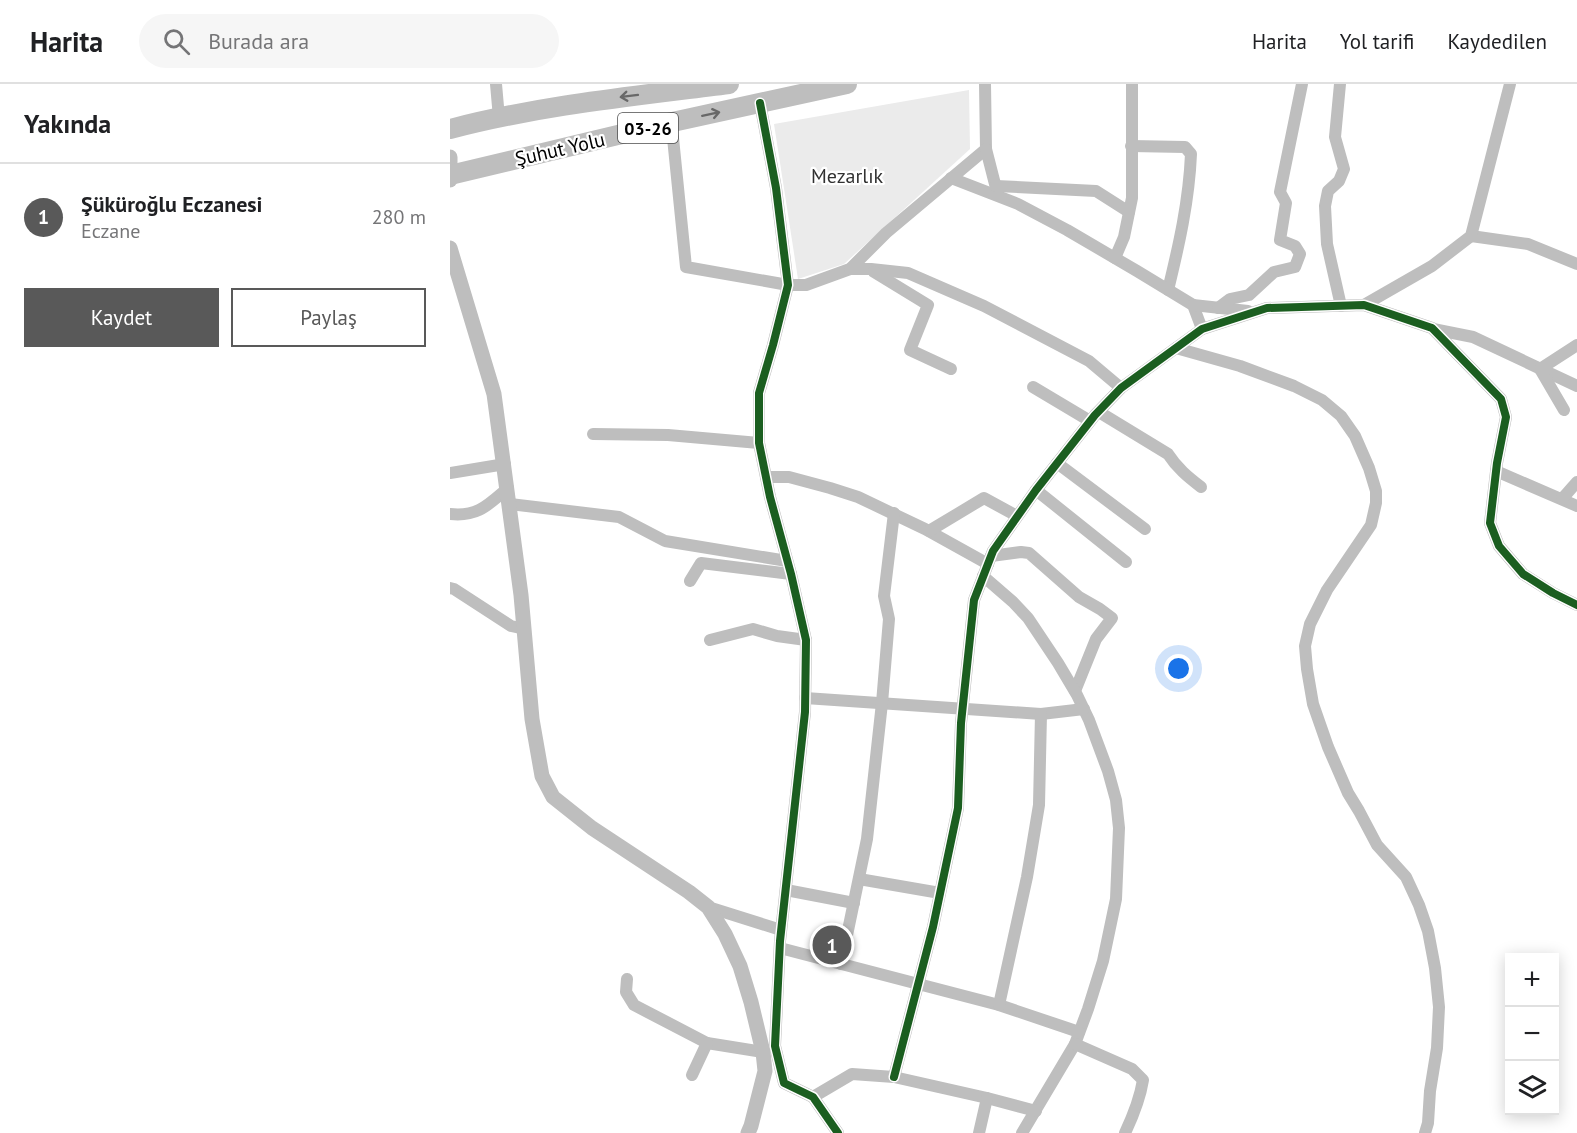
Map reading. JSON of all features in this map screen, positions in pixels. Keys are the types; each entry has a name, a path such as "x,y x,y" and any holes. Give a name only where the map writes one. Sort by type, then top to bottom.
{"main road":[{"path":"450,129 655,89 729,84"},
{"name":"Şuhut Yolu","path":"450,177 668,123 847,84"}],"street":[{"path":"496,84 499,118"},
{"path":"985,84 986,149 997,191 1192,305 1256,312"},
{"path":"1115,258 1124,237 1132,198 1132,84"},
{"path":"1218,308 1230,299 1249,295 1257,290 1274,272 1294,267 1300,254 1295,246 1280,240 1286,203 1280,192 1302,84"},
{"path":"1340,84 1335,137 1344,169 1339,181 1328,191 1325,206 1327,244 1341,306"},
{"path":"1364,305 1432,266 1471,236 1510,84"},
{"path":"760,103 776,188 788,285 759,393 759,442 806,640 805,712 781,930 775,1046 784,1083 813,1097 838,1133"},
{"path":"668,123 673,138 686,267 788,285 806,285 850,270 871,269 908,273 984,306 1089,362 1121,388"},
{"path":"1131,146 1185,147 1191,154 1190,184 1168,290"},
{"path":"850,270 886,233 986,149"},
{"path":"450,157 450,177"},
{"path":"951,178 997,191 1096,191 1129,212"},
{"path":"1471,236 1528,244 1577,264"},
{"path":"450,248 494,394 525,629 532,719 542,776 553,797 592,828 708,906 781,930"},
{"path":"871,269 928,305 910,350 951,369"},
{"path":"1192,305 1202,329"},
{"path":"894,1077 933,927 958,808 963,708 974,600 993,551 1017,516 1094,416 1121,388 1202,329 1267,308 1364,305 1432,328 1473,338 1577,386"},
{"path":"1432,328 1501,399 1506,417 1496,471 1490,523 1499,546 1523,574 1577,605"},
{"path":"1540,369 1577,345"},
{"path":"1176,348 1261,374 1294,386 1322,400 1341,416 1355,435 1369,468 1376,491 1371,525 1327,590 1310,624 1305,646 1306,669 1312,704 1348,793 1377,845 1406,877 1428,931 1435,968 1438,1007 1437,1048 1425,1133"},
{"path":"1540,369 1564,410"},
{"path":"1033,387 1168,454 1174,464 1201,487"},
{"path":"593,434 668,435 759,442"},
{"path":"1057,463 1145,529"},
{"path":"450,473 505,464"},
{"path":"1496,471 1577,506"},
{"path":"766,477 789,477 858,497 929,531 987,565 1013,602 1028,618 1058,663 1084,709 1108,771 1116,800 1119,828 1116,899 1103,961 1077,1038 1022,1133"},
{"path":"1562,500 1577,482"},
{"path":"1036,490 1126,562"},
{"path":"450,514 464,515 482,510 509,496 619,517 665,541 787,561"},
{"path":"929,531 984,498 1017,516"},
{"path":"841,964 867,839 889,619 884,596 894,513"},
{"path":"987,565 1021,552 1029,553 1079,597 1112,618 1096,639 1075,692"},
{"path":"690,581 701,563 791,574"},
{"path":"450,588 454,588 510,626 525,629"},
{"path":"711,640 753,629 777,636 806,640"},
{"path":"805,698 1041,714 1084,709"},
{"path":"999,1005 1027,877 1039,805 1041,714"},
{"path":"859,879 940,893"},
{"path":"786,890 854,903"},
{"path":"708,906 725,934 740,966 763,1052 765,1071 748,1133"},
{"path":"780,948 999,1005 1077,1038 1131,1069 1143,1080 1141,1093 1125,1133"},
{"path":"627,979 626,992 634,1005 707,1043 763,1052"},
{"path":"693,1075 707,1043"},
{"path":"813,1097 852,1074 894,1077 987,1098 1036,1112"},
{"path":"979,1133 987,1098"}],"green space":[{"name":"Mezarlık","path":"969,90 970,149 844,264 798,279 774,124"}],"cycle path":[{"path":"760,103 776,188 788,285 759,393 759,443 770,497 806,640 805,712 780,941 775,1046 784,1083 813,1097 838,1133"},
{"path":"894,1077 933,927 958,808 961,723 974,600 993,551 1036,490 1095,415 1121,388 1202,329 1267,308 1364,305 1432,328 1501,399 1506,417 1497,463 1490,523 1499,546 1523,574 1577,605"}],"place":[{"name":"Şüküroğlu Eczanesi","path":"832,945"}]}
